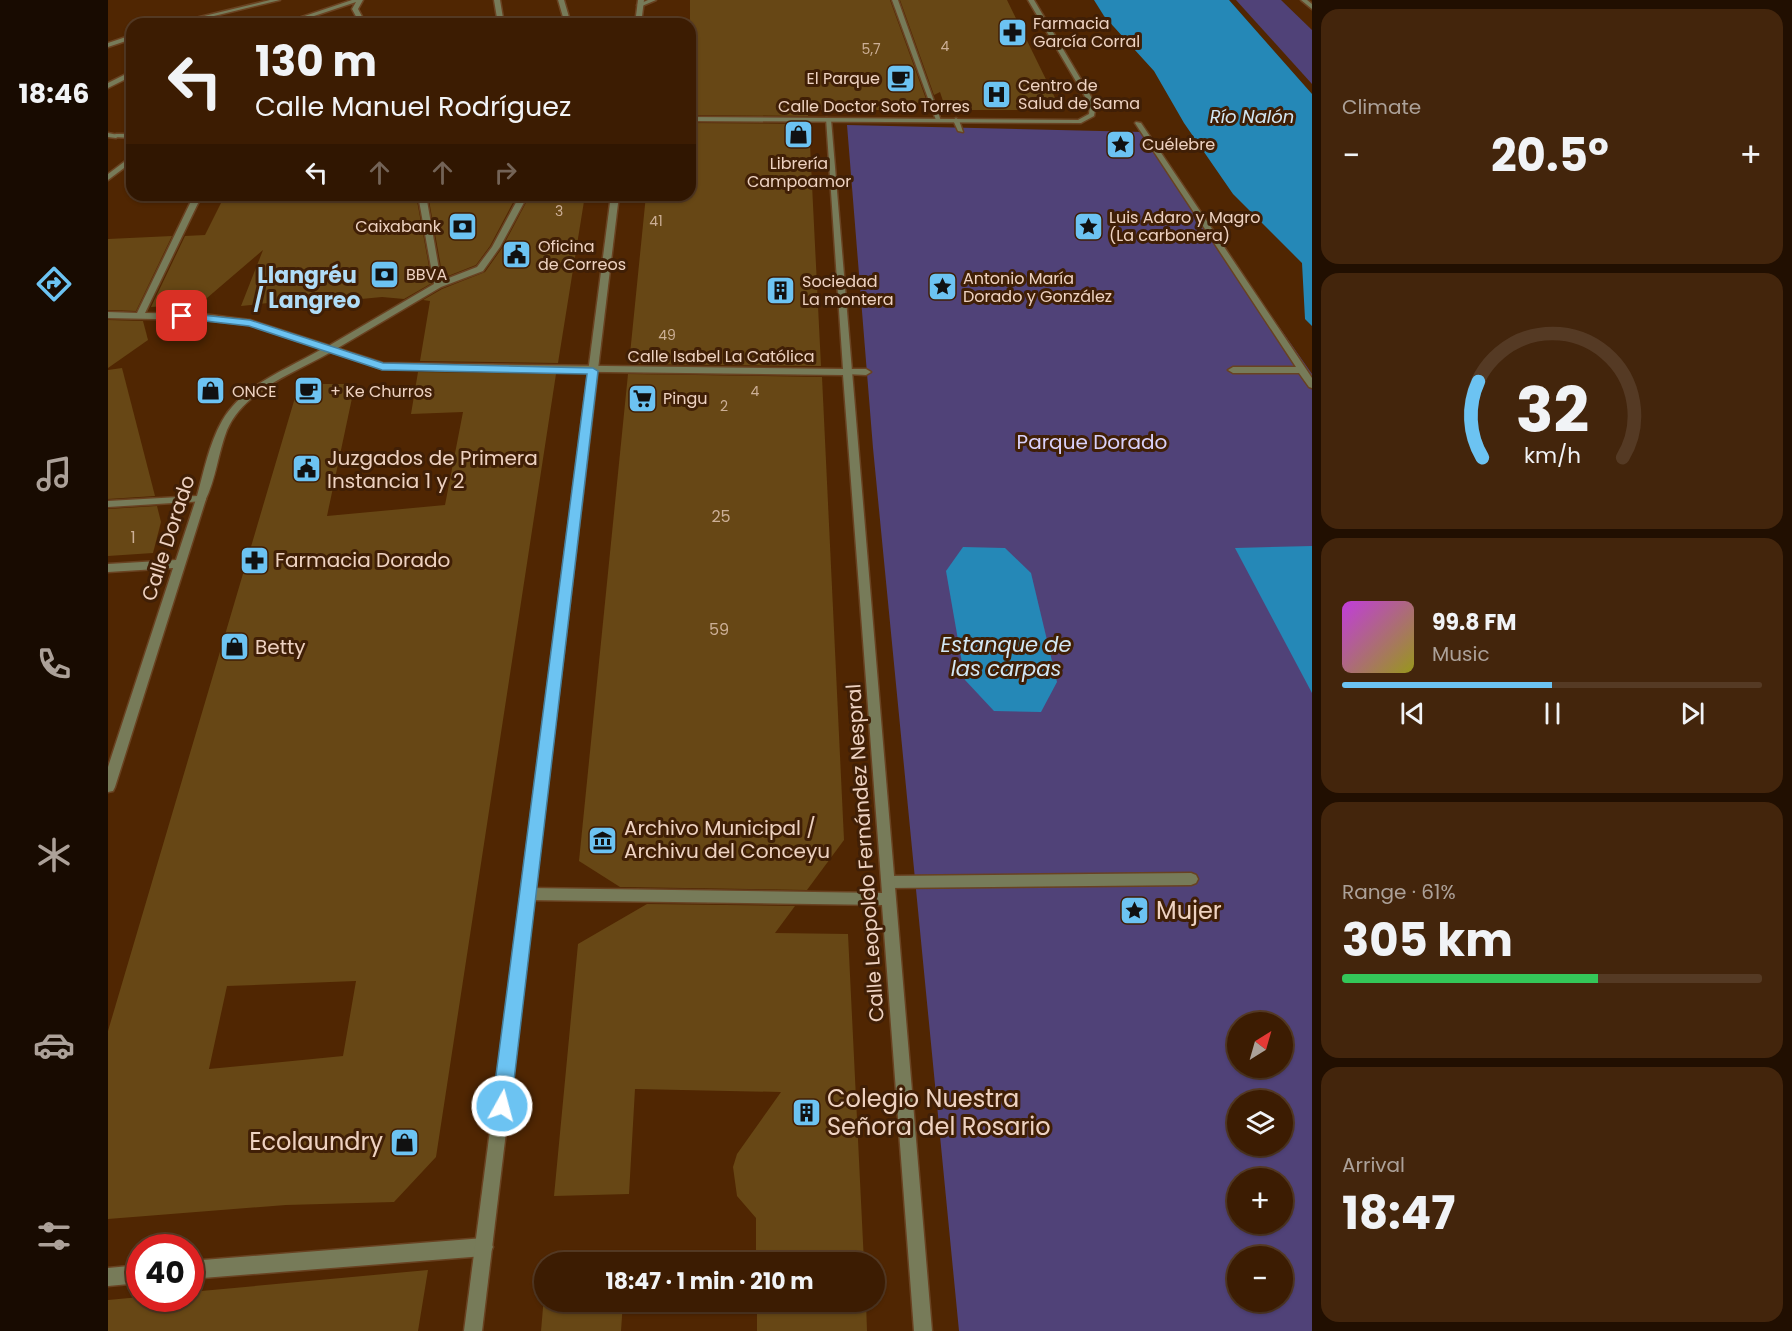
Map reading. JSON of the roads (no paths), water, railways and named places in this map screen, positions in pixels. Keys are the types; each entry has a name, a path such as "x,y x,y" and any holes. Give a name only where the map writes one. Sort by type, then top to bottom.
{"street":[{"path":"200,18 277,0"},
{"path":"303,18 358,0"},
{"path":"358,0 355,9 360,18"},
{"path":"497,0 500,18"},
{"path":"561,0 566,18"},
{"path":"639,18 640,3 653,0"},
{"path":"895,0 939,120"},
{"name":"Calle Doctor Soto Torres","path":"696,119 1079,122 1092,115 1093,105 1031,0"},
{"path":"1304,0 1312,7"},
{"path":"108,45 126,39"},
{"path":"108,86 126,77"},
{"name":"Calle Leopoldo Fernández Nespral","path":"828,119 923,1331"},
{"path":"956,120 961,131"},
{"path":"1138,123 1312,385"},
{"path":"108,135 126,136"},
{"path":"108,178 126,163"},
{"path":"141,315 195,201"},
{"path":"423,201 438,285"},
{"name":"Calle Dorado","path":"108,787 114,749 180,564 226,422 236,407 249,396 438,285 480,269 496,246 521,201"},
{"path":"473,1331 614,201"},
{"name":"Calle Isabel La Católica","path":"108,315 203,317 250,323 382,366 593,371 849,372"},
{"path":"1233,370 1302,370"},
{"path":"849,372 866,372"},
{"path":"108,504 201,499"},
{"path":"108,568 180,564"},
{"path":"888,882 1191,879"},
{"path":"528,894 890,900"},
{"path":"204,1269 484,1247"},
{"path":"108,1277 126,1275"}],"water":[{"name":"Río Nalón","path":"1094,0 1229,0 1312,94 1312,326 1305,319 1302,263 1233,194 1184,123 1154,71 1104,16"},
{"path":"1312,546 1312,693 1235,548"},
{"name":"Estanque de las carpas","path":"963,547 1005,548 1031,573 1057,682 1041,712 994,711 965,680 946,571"}],"place":[{"name":"Farmacia García Corral","path":"1012,32"},
{"name":"El Parque","path":"901,78"},
{"name":"Centro de Salud de Sama","path":"997,94"},
{"name":"Librería Campoamor","path":"799,135"},
{"name":"Cuélebre","path":"1121,144"},
{"name":"Caixabank","path":"462,226"},
{"name":"Luis Adaro y Magro (La carbonera)","path":"1088,226"},
{"name":"Oficina de Correos","path":"517,255"},
{"name":"BBVA","path":"385,274"},
{"name":"Antonio María Dorado y González","path":"942,287"},
{"name":"Sociedad La montera","path":"781,290"},
{"name":"ONCE","path":"211,391"},
{"name":"+ Ke Churros","path":"309,391"},
{"name":"Pingu","path":"642,398"},
{"name":"Juzgados de Primera Instancia 1 y 2","path":"306,469"},
{"name":"Farmacia Dorado","path":"254,560"},
{"name":"Betty","path":"234,647"},
{"name":"Archivo Municipal / Archivu del Conceyu","path":"603,840"},
{"name":"Mujer","path":"1135,911"},
{"name":"Colegio Nuestra Señora del Rosario","path":"806,1113"},
{"name":"Ecolaundry","path":"404,1142"}],"district":[{"name":"Llangréu / Langreo","path":"307,288"}],"park label":[{"name":"Parque Dorado","path":"1092,442"}]}
